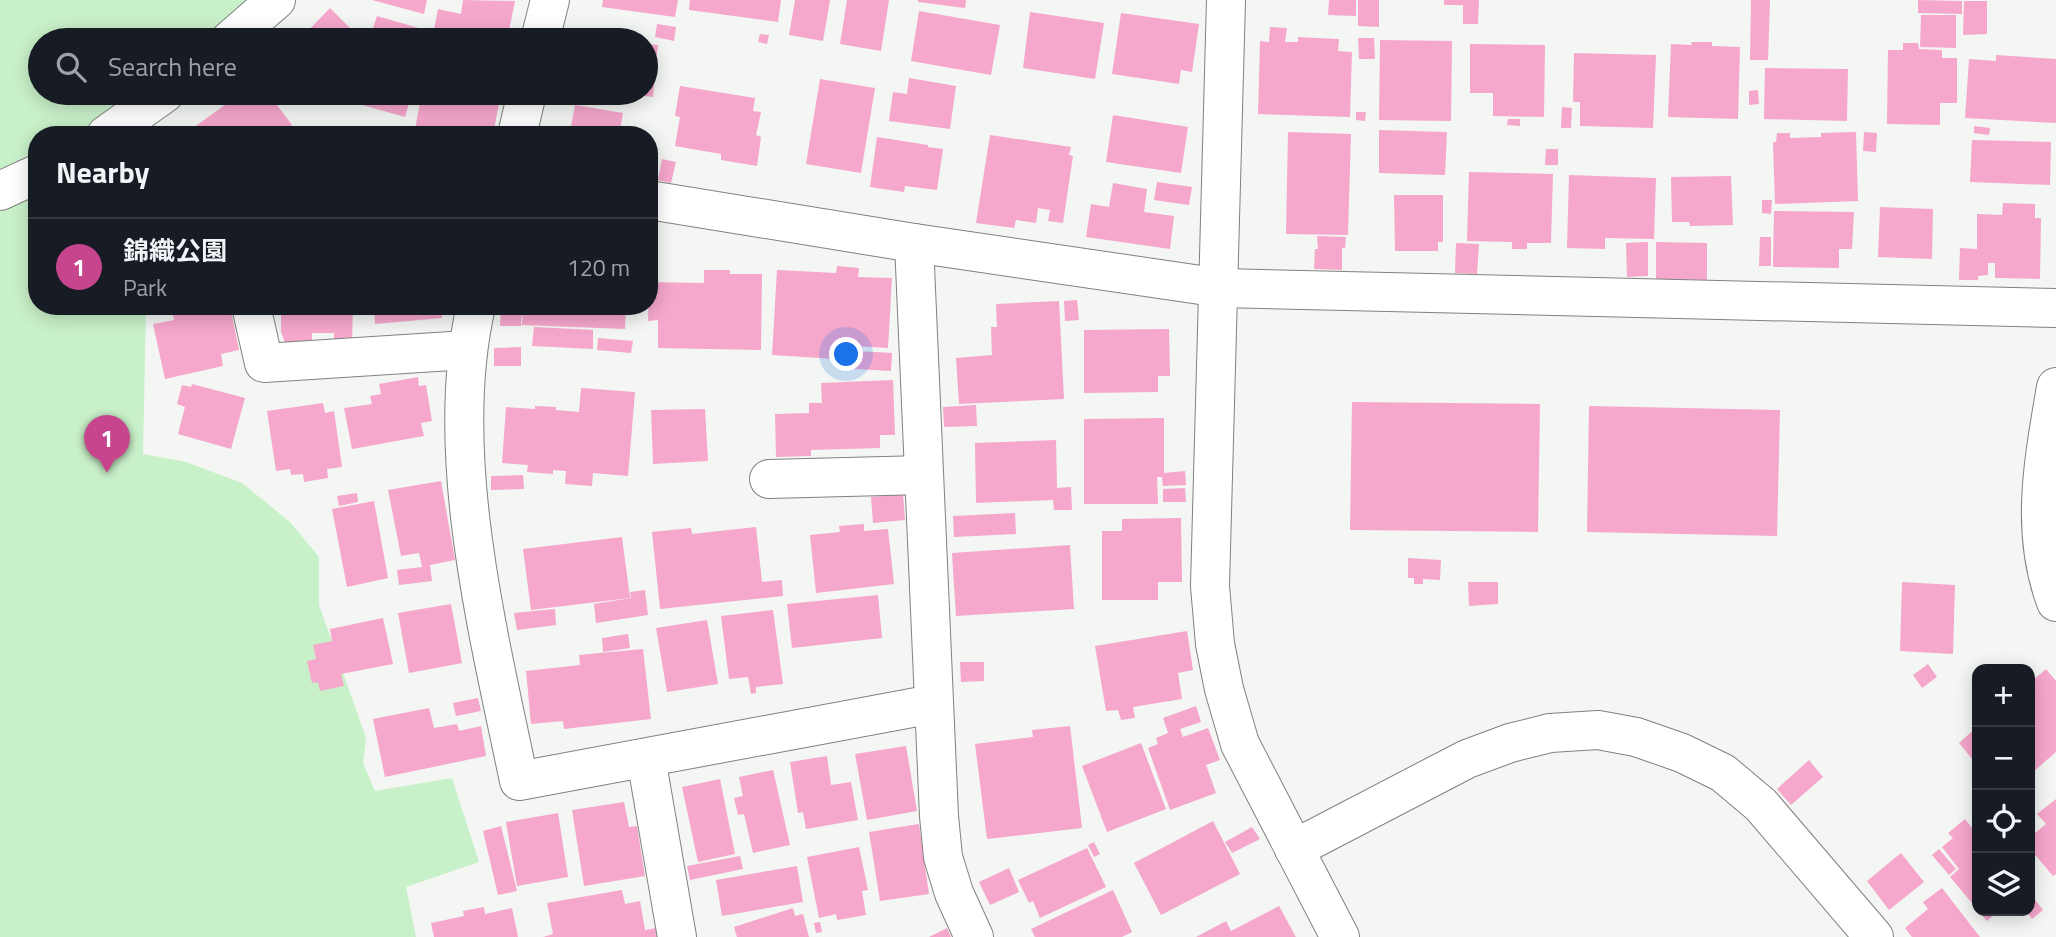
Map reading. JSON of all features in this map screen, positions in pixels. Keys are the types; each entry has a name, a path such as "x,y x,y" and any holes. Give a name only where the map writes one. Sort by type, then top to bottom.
{"street":[{"path":"244,28 276,0"},
{"path":"543,28 550,0"},
{"path":"1226,0 1210,586 1215,644 1224,689 1240,744 1340,937"},
{"path":"119,126 148,105"},
{"path":"519,126 524,105"},
{"path":"0,191 28,178"},
{"path":"658,201 1218,288 2056,308"},
{"path":"914,243 939,816 943,858 954,893 974,937"},
{"path":"253,315 264,363 467,350"},
{"path":"474,315 467,350 465,402 471,511 487,629 519,781 933,704"},
{"path":"2056,387 2041,477 2040,513 2044,554 2056,601"},
{"path":"768,479 923,475"},
{"path":"1294,849 1467,759 1510,743 1550,733 1598,730 1636,737 1682,752 1723,773 1761,805 1874,937"},
{"path":"646,758 677,937"}],"green space":[{"path":"0,0 276,0 244,28 28,28 28,105 148,105 119,126 28,126 28,315 146,315 143,454 186,462 242,483 290,522 319,557 319,605 366,738 363,763 375,791 452,778 479,862 406,887 416,937 0,937"}],"building":[{"path":"372,0 427,0 424,14"},
{"path":"463,0 515,1 509,28 434,28 438,9 461,14"},
{"path":"603,0 678,0 675,17 602,7"},
{"path":"690,0 781,0 778,22 689,10"},
{"path":"795,0 830,0 823,41 789,35"},
{"path":"847,0 889,0 881,51 840,44"},
{"path":"918,0 966,0 965,8"},
{"path":"1329,0 1356,0 1356,16 1328,15"},
{"path":"1358,0 1379,0 1379,27 1358,26"},
{"path":"1444,0 1479,0 1478,24 1463,24 1463,5 1444,5"},
{"path":"1751,0 1770,0 1768,60 1750,60"},
{"path":"1918,0 1962,1 1962,14 1918,13"},
{"path":"1964,1 1987,1 1987,34 1963,35"},
{"path":"330,8 350,28 311,28"},
{"path":"919,11 1000,25 991,75 911,61"},
{"path":"1030,12 1104,23 1095,79 1023,68"},
{"path":"1121,13 1199,24 1192,72 1181,70 1179,84 1112,74"},
{"path":"1921,15 1956,15 1956,48 1920,47"},
{"path":"377,16 419,28 373,28"},
{"path":"657,24 676,27 674,41 658,38"},
{"path":"1270,27 1287,28 1285,42 1298,42 1298,37 1339,39 1338,51 1352,52 1350,117 1258,114 1260,41 1269,42"},
{"path":"760,34 769,35 767,44 758,42"},
{"path":"1358,38 1374,38 1375,59 1359,59"},
{"path":"1380,40 1452,41 1451,121 1379,120"},
{"path":"1691,42 1712,42 1712,46 1740,47 1738,119 1668,117 1671,44 1692,45"},
{"path":"1903,43 1918,43 1919,49 1942,50 1942,58 1957,58 1957,103 1940,103 1940,125 1887,124 1888,50 1903,50"},
{"path":"1470,44 1545,45 1544,117 1493,116 1493,93 1470,93"},
{"path":"1574,53 1656,55 1653,128 1580,126 1580,102 1573,102"},
{"path":"1996,55 2056,59 2056,123 1965,118 1969,59 1996,61"},
{"path":"1765,68 1848,69 1847,121 1764,119"},
{"path":"909,78 956,86 950,129 889,121 893,92 907,94"},
{"path":"820,79 875,88 861,173 806,164"},
{"path":"680,86 755,98 753,111 761,112 756,135 761,137 757,166 721,160 721,154 675,146 680,117 675,116"},
{"path":"1758,90 1759,104 1749,105 1749,91"},
{"path":"225,105 277,105 292,125 291,126 196,126"},
{"path":"363,105 408,105 405,117"},
{"path":"420,105 499,105 495,126 416,126"},
{"path":"575,105 623,113 621,126 571,126"},
{"path":"1562,107 1572,108 1571,128 1561,128"},
{"path":"1356,112 1366,112 1365,121 1356,120"},
{"path":"1113,115 1188,127 1181,173 1106,162"},
{"path":"1508,119 1520,119 1520,126 1507,125"},
{"path":"1974,126 1990,128 1989,135 1974,133"},
{"path":"1379,130 1447,132 1445,175 1379,173"},
{"path":"1288,132 1351,134 1348,235 1286,234"},
{"path":"1856,132 1858,201 1775,204 1773,142 1776,142 1777,133 1790,133 1790,138 1821,137 1821,133"},
{"path":"1864,132 1877,133 1876,152 1863,151"},
{"path":"990,135 1071,147 1069,155 1073,156 1063,223 1048,221 1050,210 1038,208 1036,223 1016,220 1014,228 976,223"},
{"path":"877,137 943,149 937,190 905,186 904,192 870,187"},
{"path":"1972,140 2051,142 2050,185 1970,182"},
{"path":"1546,149 1558,149 1558,165 1545,165"},
{"path":"662,159 676,162 671,183 658,180"},
{"path":"1469,172 1553,174 1551,243 1527,243 1527,249 1512,249 1512,242 1467,241"},
{"path":"1569,175 1656,178 1654,239 1605,238 1605,249 1567,248"},
{"path":"1731,176 1733,225 1690,226 1689,222 1672,222 1671,177"},
{"path":"1157,182 1192,187 1189,205 1154,200"},
{"path":"1113,183 1147,189 1144,212 1174,216 1170,249 1086,237 1091,204 1109,207"},
{"path":"1394,195 1443,195 1443,242 1438,242 1438,251 1395,251"},
{"path":"1762,200 1772,200 1771,214 1762,213"},
{"path":"2003,203 2035,204 2035,218 2041,218 2040,279 1995,278 1995,263 1988,263 1988,275 1978,276 1978,280 1959,280 1960,248 1977,249 1977,214 2002,215"},
{"path":"1880,207 1933,209 1932,259 1878,257"},
{"path":"1774,211 1854,212 1852,249 1839,249 1839,268 1773,267"},
{"path":"1317,236 1346,237 1345,248 1342,248 1342,270 1314,269 1315,249 1318,249"},
{"path":"1760,237 1771,237 1771,266 1759,266"},
{"path":"1648,242 1648,276 1627,277 1626,243"},
{"path":"1656,242 1707,243 1707,280 1656,279"},
{"path":"1456,243 1479,244 1477,274 1455,273"},
{"path":"837,266 859,268 858,277 892,278 888,348 836,345 836,359 772,355 777,270 836,273"},
{"path":"704,270 730,270 730,274 762,274 761,350 658,348 658,320 648,321 648,315 658,315 658,282 704,283"},
{"path":"1077,300 1079,320 1065,321 1064,301"},
{"path":"1059,301 1064,399 959,404 956,358 992,355 991,327 997,327 996,304"},
{"path":"173,315 232,315 239,350 221,354 223,366 165,379 153,324 174,320"},
{"path":"281,315 353,315 352,343 334,342 334,333 312,333 312,343 286,345 281,332"},
{"path":"374,315 442,315 442,318 375,324"},
{"path":"501,315 522,315 521,326 500,326"},
{"path":"523,315 626,315 625,329 522,325"},
{"path":"534,327 593,330 593,349 532,346"},
{"path":"1169,329 1170,376 1158,376 1158,392 1084,393 1084,330"},
{"path":"598,338 633,341 631,353 597,350"},
{"path":"521,347 521,366 494,366 494,348"},
{"path":"856,351 892,353 891,371 855,369"},
{"path":"418,377 419,386 426,385 432,421 421,423 424,436 352,449 344,408 372,404 370,396 381,394 379,384"},
{"path":"893,380 895,435 880,435 880,448 811,450 811,456 776,457 775,414 809,413 809,403 822,403 821,383"},
{"path":"192,384 245,398 231,449 178,434 185,407 177,404 182,385 191,387"},
{"path":"581,388 635,392 628,476 593,473 592,486 565,484 566,471 553,470 553,474 527,472 528,465 502,463 506,407 556,407 556,410 579,412"},
{"path":"1352,402 1540,404 1538,532 1350,530"},
{"path":"323,403 325,413 334,411 342,467 327,469 328,478 304,482 303,474 291,475 290,469 276,471 267,411"},
{"path":"976,405 977,426 944,427 943,407"},
{"path":"1589,406 1780,410 1777,536 1587,532"},
{"path":"705,409 708,461 653,464 651,410"},
{"path":"1164,418 1164,473 1185,471 1186,485 1163,486 1162,477 1157,477 1158,504 1084,504 1084,419"},
{"path":"1056,440 1057,488 1071,487 1072,510 1054,510 1053,500 976,503 975,443"},
{"path":"523,475 524,489 491,490 491,476"},
{"path":"441,481 455,560 430,565 432,581 399,585 397,570 422,567 419,553 401,556 388,490"},
{"path":"1185,488 1186,502 1163,502 1163,489"},
{"path":"357,493 358,502 339,506 337,496"},
{"path":"903,494 905,520 873,523 871,497"},
{"path":"374,501 388,578 347,587 332,509"},
{"path":"1015,513 1016,534 954,537 953,516"},
{"path":"1181,518 1182,582 1158,582 1158,600 1102,600 1102,531 1122,531 1122,519"},
{"path":"864,524 864,531 888,529 894,584 816,593 810,535 840,532 839,526"},
{"path":"756,527 762,582 782,580 783,596 660,609 652,532 691,528 692,534"},
{"path":"622,537 630,598 531,610 523,549"},
{"path":"1070,545 1074,609 956,616 952,553"},
{"path":"1408,558 1441,560 1440,580 1423,579 1423,584 1414,584 1414,578 1408,578"},
{"path":"1468,582 1498,582 1498,604 1469,606"},
{"path":"1902,582 1955,585 1953,654 1900,651"},
{"path":"645,590 648,615 596,623 594,604 631,598 630,592"},
{"path":"878,595 882,638 792,648 787,604"},
{"path":"451,604 462,663 409,673 398,613"},
{"path":"555,609 556,625 517,630 514,613"},
{"path":"773,610 783,684 756,687 756,693 751,694 748,677 729,679 721,616"},
{"path":"383,618 393,664 341,674 344,686 320,691 318,682 312,683 307,661 316,659 313,645 332,641 330,629"},
{"path":"707,620 718,684 667,692 656,628"},
{"path":"1187,631 1193,670 1178,673 1182,699 1133,707 1135,718 1121,720 1118,710 1106,711 1095,646"},
{"path":"628,634 630,648 603,652 602,638"},
{"path":"643,649 651,719 564,729 563,721 531,724 526,671 580,665 579,655"},
{"path":"960,662 984,662 984,681 961,682"},
{"path":"1928,664 1937,677 1922,688 1913,675"},
{"path":"2046,669 2056,681 2056,752 2035,770 2035,727 2035,679"},
{"path":"478,698 481,711 456,716 453,703"},
{"path":"1196,706 1201,722 1180,729 1183,737 1208,728 1220,760 1206,765 1216,793 1170,810 1148,748 1158,744 1156,738 1168,733 1163,718"},
{"path":"429,708 434,728 457,724 459,731 481,726 486,756 385,777 373,719"},
{"path":"1070,726 1082,828 987,839 975,744 1033,737 1032,730"},
{"path":"1972,731 1972,759 1959,743"},
{"path":"1141,743 1166,809 1107,832 1082,766"},
{"path":"906,746 917,811 867,820 855,754"},
{"path":"827,756 831,785 851,782 858,820 806,829 803,812 798,813 790,762"},
{"path":"1809,760 1823,777 1791,805 1777,789"},
{"path":"773,770 790,845 753,853 744,814 738,815 734,798 743,796 739,777"},
{"path":"720,779 735,854 698,862 682,787"},
{"path":"2056,799 2056,874 2053,876 2035,855 2035,833 2046,824 2037,814"},
{"path":"624,802 629,827 637,826 645,876 584,886 572,810"},
{"path":"558,813 568,877 517,886 506,822"},
{"path":"1965,819 1972,828 1972,903 1950,877 1959,869 1942,847 1953,838 1948,833"},
{"path":"1213,821 1240,874 1161,915 1134,863"},
{"path":"919,824 929,894 880,901 869,832"},
{"path":"501,826 517,891 498,895 483,831"},
{"path":"1252,827 1260,839 1232,853 1225,842"},
{"path":"1094,842 1100,854 1094,857 1088,845"},
{"path":"859,847 868,890 862,891 866,915 837,920 836,914 819,918 807,857"},
{"path":"1087,848 1106,887 1040,918 1033,901 1029,903 1018,880"},
{"path":"1939,849 1956,869 1949,875 1932,855"},
{"path":"1901,853 1924,882 1889,910 1867,881"},
{"path":"740,856 743,869 690,880 687,866"},
{"path":"797,866 803,902 722,916 716,880"},
{"path":"1009,868 1019,892 990,905 979,882"},
{"path":"1942,888 1980,937 1912,937 1905,928 1928,909 1923,902"},
{"path":"622,890 625,904 640,901 645,930 656,928 657,937 543,937 553,934 547,903"},
{"path":"1113,890 1132,932 1122,937 1035,937 1031,929"},
{"path":"2035,900 2043,910 2032,919 2030,916 2035,916"},
{"path":"1279,906 1296,937 1196,937 1226,921 1231,931"},
{"path":"484,907 485,914 512,908 518,937 434,937 431,923 464,916 463,911"},
{"path":"793,908 795,916 803,914 809,937 737,937 734,927"},
{"path":"820,922 822,932 816,933 814,923"},
{"path":"947,928 951,937 929,937"}],"place":[{"name":"錦織公園","path":"107,473"}]}
